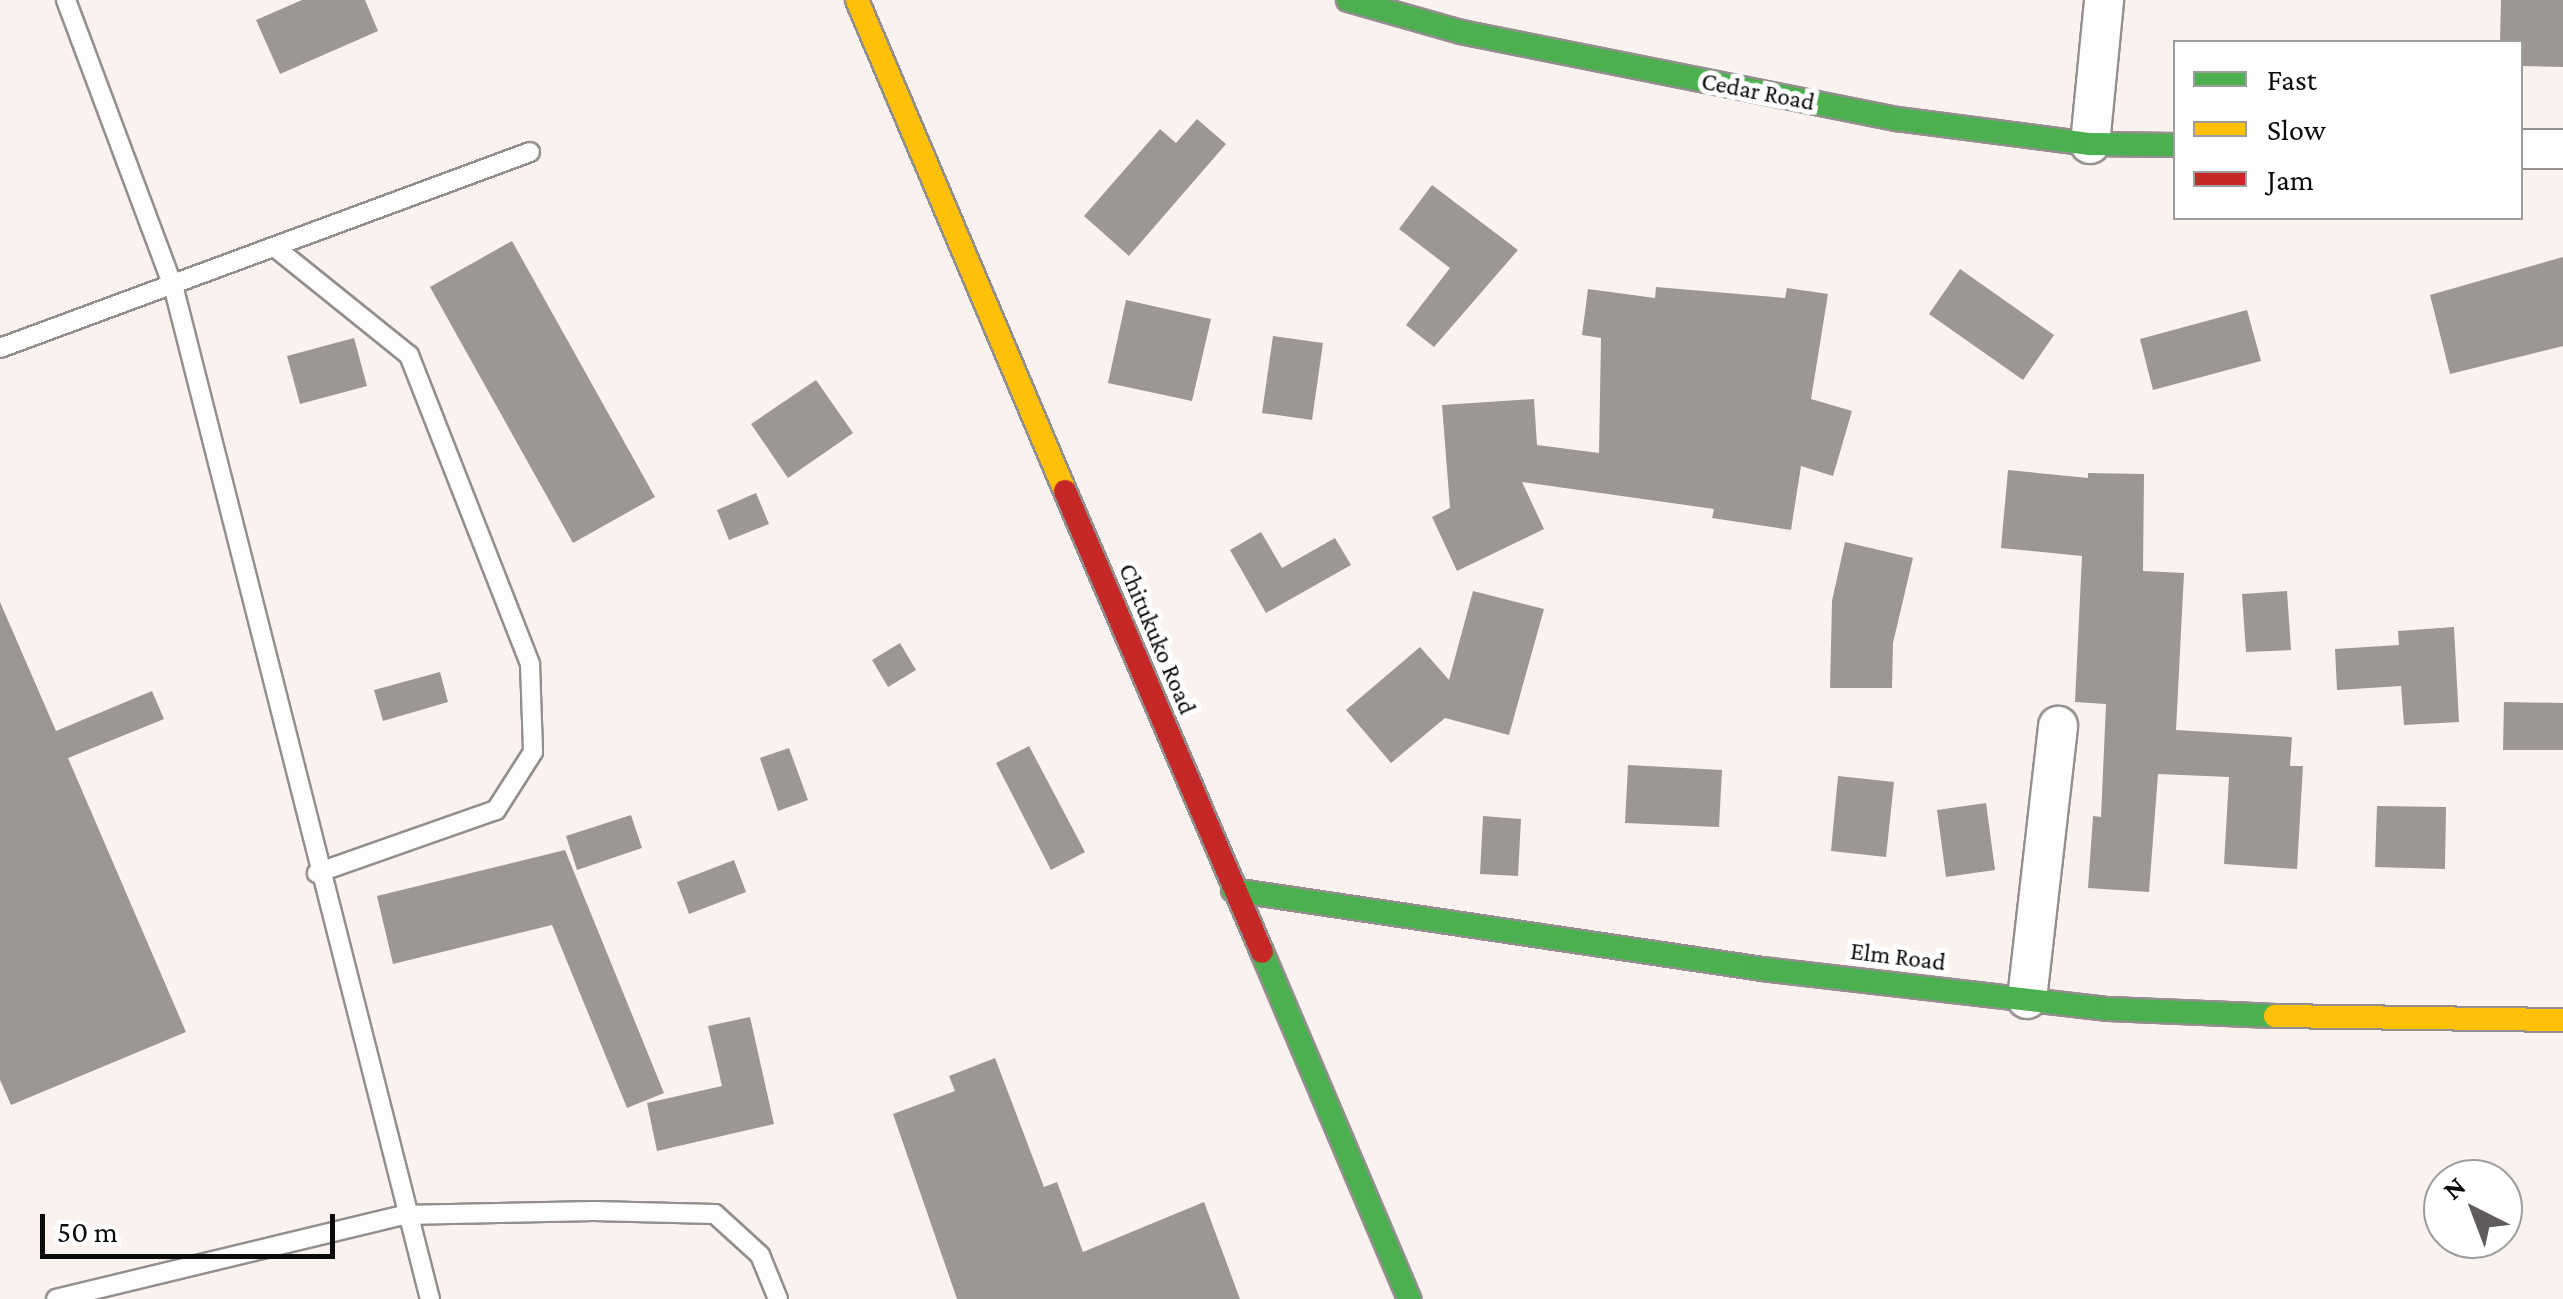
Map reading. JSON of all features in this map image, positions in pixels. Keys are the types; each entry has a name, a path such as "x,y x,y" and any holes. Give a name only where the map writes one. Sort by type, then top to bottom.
{"street":[{"name":"Chitukuko Road","path":"857,0 1409,1299"},
{"name":"Cedar Road","path":"1348,0 1461,32 1801,100 2090,144 2173,145"},
{"path":"2090,144 2104,0"},
{"path":"2523,149 2563,149"},
{"path":"2026,999 2058,726"},
{"name":"Elm Road","path":"1233,890 1762,969 2026,999 2401,1022 2563,1020"}],"lane":[{"path":"66,0 174,289 403,1215 430,1299"},
{"path":"0,348 174,289 530,152"},
{"path":"277,249 409,355 530,664 533,752 496,810 317,873"},
{"path":"56,1299 403,1215 716,1214 760,1256 778,1299"}],"building":[{"path":"302,0 365,0 378,31 280,74 256,20"},
{"path":"2501,0 2563,0 2563,67 2523,66 2523,40 2500,40"},
{"path":"1197,119 1226,144 1129,256 1084,216 1160,129 1176,143"},
{"path":"1432,185 1518,250 1434,347 1406,325 1450,268 1399,229"},
{"path":"512,241 655,497 573,543 430,287"},
{"path":"2563,257 2563,346 2450,374 2430,295"},
{"path":"1960,269 2054,335 2023,380 1929,314"},
{"path":"1656,287 1785,298 1787,288 1828,294 1811,399 1852,411 1833,476 1801,466 1791,530 1712,518 1714,509 1522,482 1544,529 1457,571 1432,517 1450,508 1442,405 1534,399 1537,445 1599,453 1601,338 1582,335 1588,289 1655,298"},
{"path":"1126,300 1211,319 1192,401 1108,383"},
{"path":"2247,310 2261,361 2153,390 2140,339"},
{"path":"1273,336 1323,343 1312,420 1262,413"},
{"path":"354,338 367,386 300,404 287,356"},
{"path":"816,380 853,433 788,478 751,424"},
{"path":"2008,470 2088,478 2088,473 2144,474 2143,571 2184,573 2176,730 2292,737 2290,766 2303,766 2297,869 2224,864 2229,777 2158,774 2149,892 2088,888 2093,816 2101,817 2106,704 2075,702 2082,556 2001,548"},
{"path":"756,493 769,524 729,540 717,510"},
{"path":"1261,532 1282,568 1335,538 1351,565 1266,613 1230,550"},
{"path":"1845,542 1913,558 1893,643 1892,688 1830,688 1832,601"},
{"path":"1473,591 1544,609 1509,735 1445,718 1391,763 1346,710 1420,647 1449,680"},
{"path":"2287,591 2291,650 2246,652 2242,594"},
{"path":"0,602 56,731 152,691 164,719 68,758 186,1032 11,1105 0,1080"},
{"path":"2454,627 2459,722 2404,725 2401,686 2337,690 2335,649 2399,645 2398,631"},
{"path":"900,643 916,670 888,687 872,660"},
{"path":"440,672 448,702 383,721 374,690"},
{"path":"2504,702 2563,703 2563,750 2503,750"},
{"path":"1029,746 1085,852 1051,870 996,763"},
{"path":"789,748 808,800 778,811 760,758"},
{"path":"1628,765 1722,770 1719,827 1625,823"},
{"path":"1838,776 1894,782 1886,857 1831,851"},
{"path":"1986,803 1995,870 1946,877 1937,810"},
{"path":"2377,806 2446,807 2445,869 2375,867"},
{"path":"631,815 642,848 577,870 566,836"},
{"path":"1483,816 1521,819 1518,876 1480,874"},
{"path":"565,850 664,1093 627,1108 552,925 393,964 377,896"},
{"path":"734,860 746,892 689,914 677,882"},
{"path":"750,1017 774,1124 657,1151 647,1103 722,1086 708,1026"},
{"path":"995,1058 1044,1187 1057,1182 1083,1252 1204,1202 1240,1299 957,1299 893,1114 955,1091 949,1076"}],"traffic: fast":[{"path":"1348,0 1461,32 1897,119 2090,144 2173,145"},
{"path":"1233,890 1762,969 2109,1009 2275,1016"},
{"path":"1262,952 1409,1299"}],"traffic: slow":[{"path":"857,0 1065,491"},
{"path":"2275,1016 2563,1020"}],"traffic: jam":[{"path":"1065,491 1262,952"}]}
